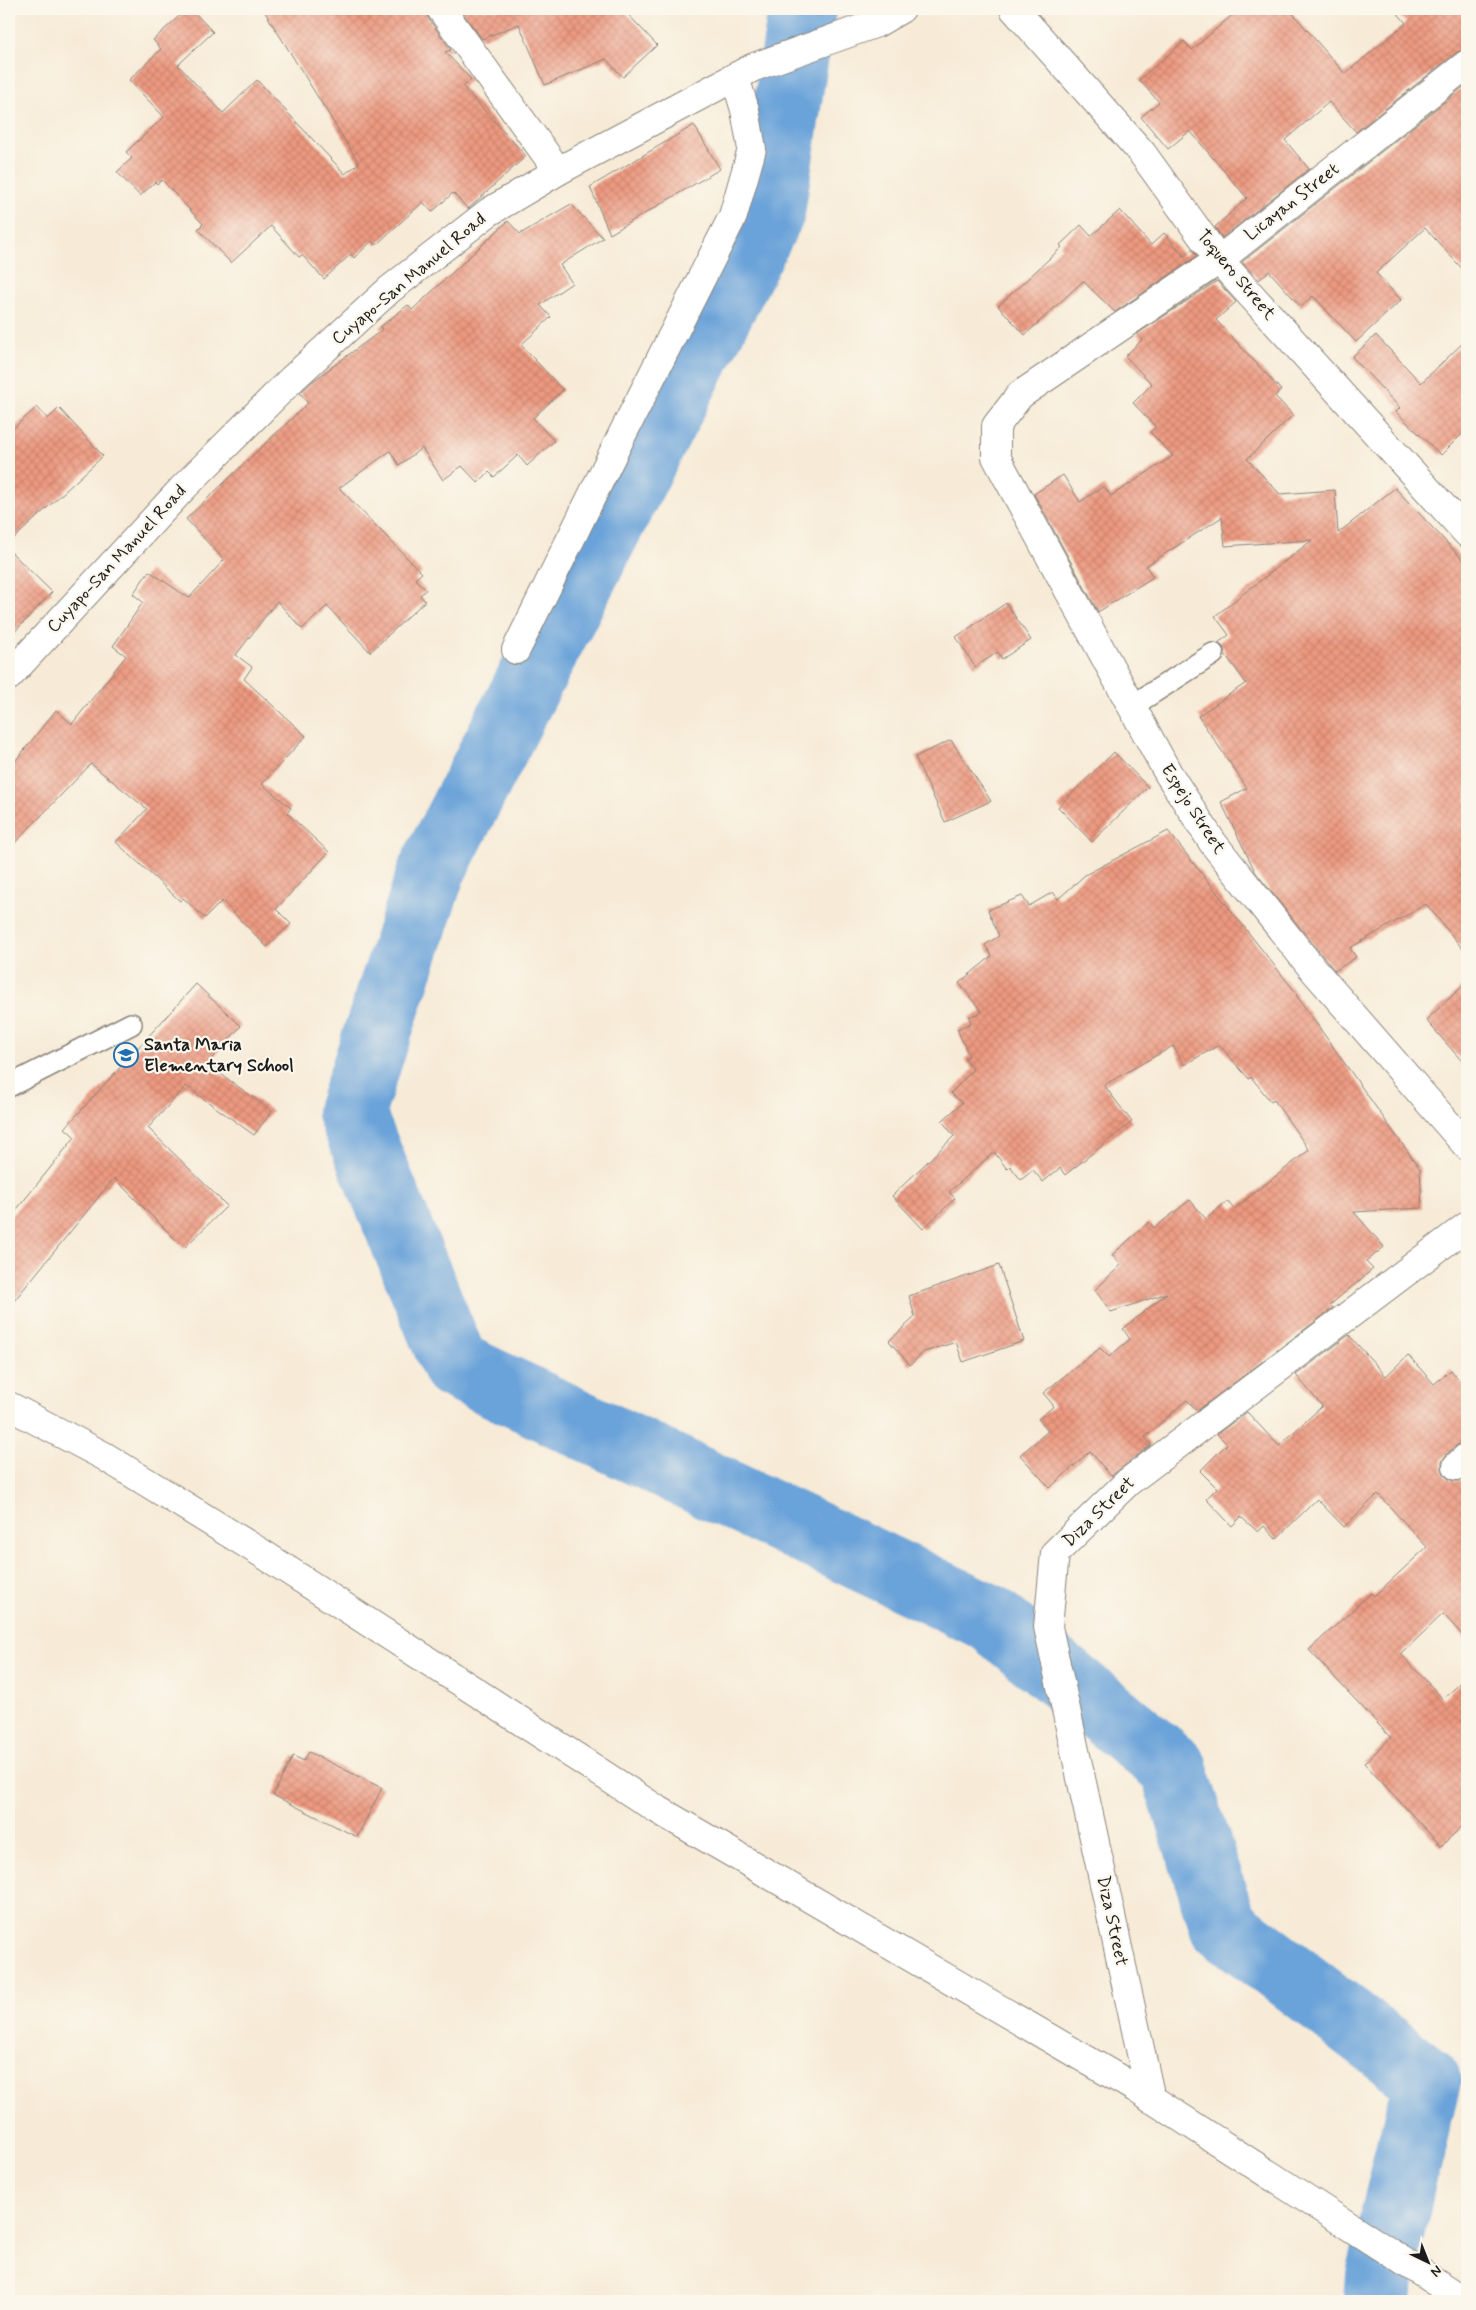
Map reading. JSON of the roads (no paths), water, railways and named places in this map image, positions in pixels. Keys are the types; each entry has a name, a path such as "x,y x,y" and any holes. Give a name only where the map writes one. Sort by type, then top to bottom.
{"street":[{"path":"441,9 558,171"},
{"name":"Cuyapo-San Manuel Road","path":"9,676 182,489 292,379 389,290 489,212 558,171 744,72 877,23 901,9"},
{"name":"Toquero Street","path":"1014,9 1142,153 1219,260 1467,533"},
{"name":"Licayan Street","path":"996,426 1020,395 1219,260 1467,64"},
{"path":"516,650 622,434 733,216 752,148 745,110 744,72"},
{"name":"Espejo Street","path":"996,426 996,457 1168,773 1213,843 1312,968 1467,1146"},
{"name":"Diza Street","path":"1151,2099 1048,1627 1055,1553 1128,1482 1467,1226"},
{"path":"9,1406 104,1456 255,1549 655,1808 1151,2099 1465,2301"}],"lane":[{"path":"1132,706 1213,654"},
{"path":"9,1086 131,1024"}],"waterway":[{"path":"802,9 771,212 432,870 351,1112 455,1365 990,1618 1173,1767 1223,1925 1427,2080 1380,2276 1378,2301"}],"place":[{"name":"Santa Maria Elementary School","path":"126,1055"}]}
